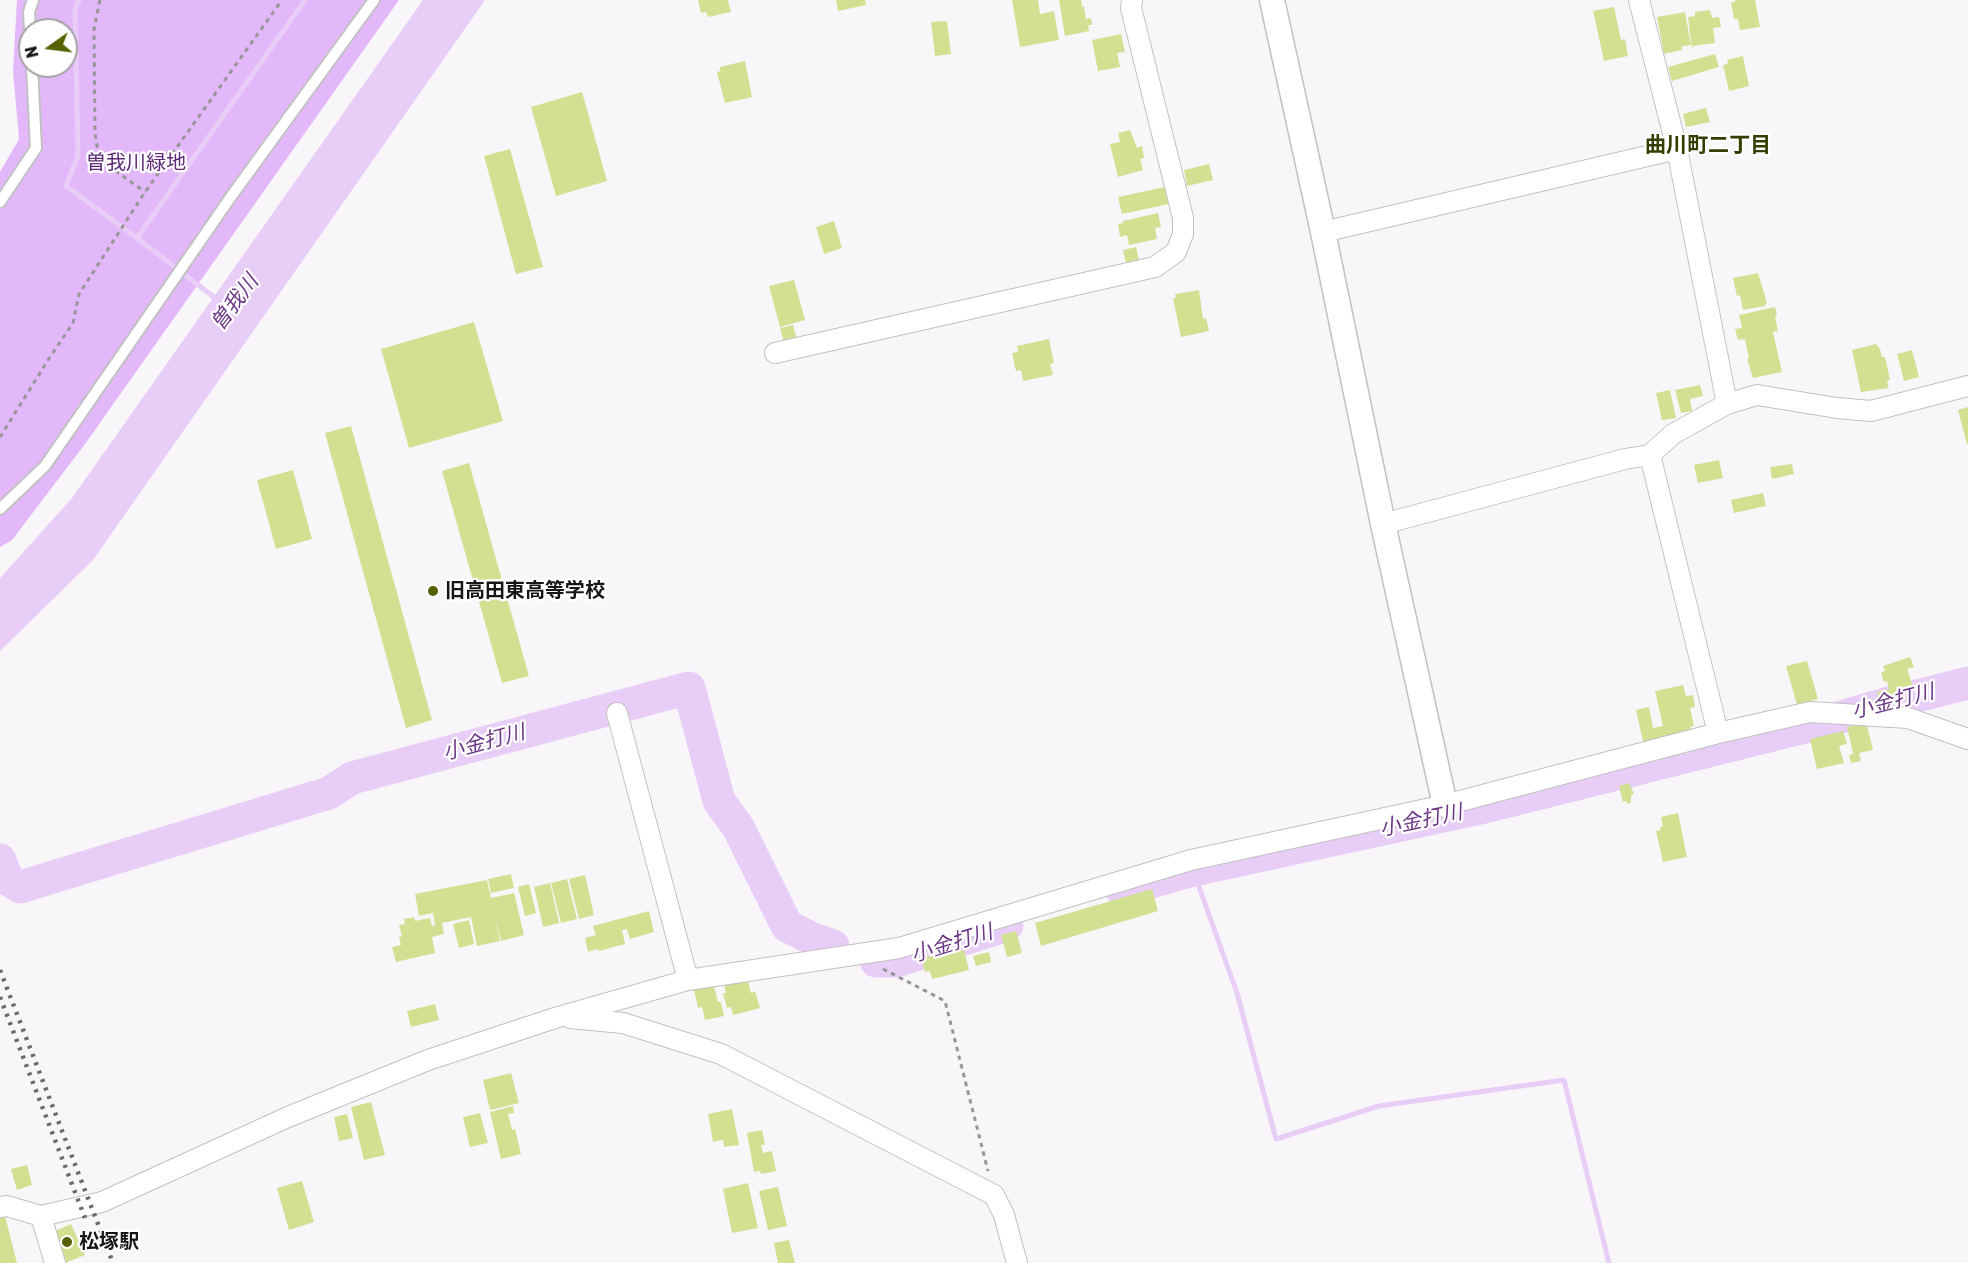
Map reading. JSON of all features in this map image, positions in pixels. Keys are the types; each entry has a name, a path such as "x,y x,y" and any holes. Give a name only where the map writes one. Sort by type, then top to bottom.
{"street":[{"path":"775,353 1155,267 1176,252 1183,234 1183,218 1131,8 1132,0"},
{"path":"1272,0 1445,805"},
{"path":"1639,0 1677,149 1727,404"},
{"path":"1323,232 1677,149"},
{"path":"1383,524 1625,459 1650,455 1673,434 1727,404 1757,395 1871,411 1968,386"},
{"path":"1650,455 1718,733"},
{"path":"0,1207 7,1206 40,1216 102,1202 288,1117 428,1060 558,1017 688,980 899,948 1191,860 1445,805 1718,733 1810,712 1908,718 1968,739"},
{"path":"617,713 688,980"},
{"path":"558,1017 623,1023 721,1054 994,1195 1004,1215 1017,1263"},
{"path":"40,1216 54,1263"}],"lane":[{"path":"29,18 33,0"},
{"path":"0,509 45,466 230,198 374,0"},
{"path":"0,202 36,148 33,78"}],"path":[{"path":"100,0 94,29 95,133 99,159 145,192"},
{"path":"0,437 73,323 79,294 145,192 280,0"},
{"path":"854,954 945,1001 994,1195"}],"green space":[{"name":"曽我川緑地","path":"17,0 399,0 85,444 12,540 0,547 0,172 19,139 13,71"}],"water":[{"name":"曽我川","path":"423,0 485,0 93,560 0,651 0,578 72,498"}],"building":[{"path":"698,0 728,0 731,12 708,17 706,12 701,13"},
{"path":"836,0 865,0 866,5 838,11"},
{"path":"1012,0 1038,0 1040,14 1054,11 1059,40 1020,47"},
{"path":"1059,0 1081,0 1086,19 1091,18 1092,25 1088,25 1089,31 1065,36"},
{"path":"1755,0 1760,27 1740,30 1738,19 1734,19 1731,2"},
{"path":"1614,7 1621,40 1625,39 1628,56 1604,61 1593,11"},
{"path":"1710,10 1712,18 1719,17 1721,27 1713,28 1715,43 1693,46 1692,49 1688,17 1695,16 1695,12"},
{"path":"1685,12 1691,45 1682,46 1682,50 1664,54 1657,17"},
{"path":"947,21 951,54 935,56 931,22"},
{"path":"1121,34 1125,52 1117,53 1120,67 1098,71 1092,40"},
{"path":"1715,54 1719,67 1672,81 1668,67"},
{"path":"1743,56 1749,86 1729,91 1723,65 1728,64 1727,60"},
{"path":"745,61 752,97 725,103 717,72 720,71 720,67"},
{"path":"582,92 607,181 556,196 531,107"},
{"path":"1706,108 1710,122 1686,127 1683,114"},
{"path":"1130,130 1137,148 1142,146 1144,158 1140,159 1143,170 1118,177 1110,144 1120,142 1118,133"},
{"path":"510,149 543,267 516,274 484,156"},
{"path":"1209,164 1213,180 1187,186 1184,170"},
{"path":"1165,187 1169,204 1122,214 1118,197"},
{"path":"1158,213 1161,227 1155,228 1157,239 1129,245 1127,235 1120,237 1118,224"},
{"path":"834,221 842,248 824,254 816,227"},
{"path":"1136,247 1140,265 1127,268 1123,250"},
{"path":"1758,273 1767,303 1765,306 1743,310 1733,278"},
{"path":"794,280 805,320 780,327 769,286"},
{"path":"1199,290 1203,319 1206,318 1209,331 1181,337 1173,298 1176,298 1175,294"},
{"path":"1775,307 1778,331 1773,332 1782,372 1753,378 1747,359 1749,359 1745,339 1738,340 1735,329 1742,328 1739,315"},
{"path":"474,322 503,421 409,448 381,349"},
{"path":"793,325 798,343 785,347 780,328"},
{"path":"1049,339 1054,363 1050,364 1053,375 1023,381 1021,370 1016,371 1012,353 1018,352 1017,346"},
{"path":"1876,344 1882,357 1885,357 1890,380 1887,381 1889,388 1861,392 1852,350"},
{"path":"1912,350 1919,377 1904,381 1897,354"},
{"path":"1700,385 1703,396 1690,399 1692,411 1681,413 1675,390"},
{"path":"1670,390 1676,418 1662,420 1656,393"},
{"path":"1968,407 1968,444 1967,444 1958,410"},
{"path":"351,426 432,720 406,728 325,433"},
{"path":"1719,460 1723,478 1698,483 1694,465"},
{"path":"469,463 529,676 502,683 442,471"},
{"path":"1792,464 1794,474 1772,479 1770,467"},
{"path":"293,470 312,539 276,549 257,480"},
{"path":"1763,493 1766,506 1734,513 1731,500"},
{"path":"1910,657 1914,667 1907,669 1913,687 1879,699 1877,692 1889,689 1881,673 1885,671 1883,666"},
{"path":"1807,661 1818,699 1797,705 1786,666"},
{"path":"1683,685 1686,696 1693,695 1695,707 1690,708 1694,726 1690,727 1691,731 1654,739 1655,743 1644,746 1636,710 1649,707 1653,728 1663,726 1655,691"},
{"path":"1866,722 1873,750 1859,753 1861,761 1851,763 1849,755 1853,754 1847,727"},
{"path":"1843,731 1847,744 1839,746 1844,763 1817,769 1810,739"},
{"path":"1629,783 1634,794 1631,795 1631,803 1627,804 1627,801 1623,802 1619,786"},
{"path":"1678,813 1687,857 1663,862 1656,831 1661,830 1660,827 1663,826 1661,817"},
{"path":"511,874 514,888 491,893 488,879"},
{"path":"585,875 594,915 579,919 569,879"},
{"path":"567,879 577,919 561,923 551,883"},
{"path":"487,880 491,898 514,893 524,935 501,941 494,914 500,941 477,946 471,917 442,923 444,934 432,937 435,953 396,962 392,947 401,945 399,937 402,936 399,925 405,924 404,919 414,917 415,921 430,918 432,926 435,925 433,913 419,916 415,894"},
{"path":"550,883 559,923 543,927 534,887"},
{"path":"529,884 536,913 525,916 518,887"},
{"path":"1152,889 1158,911 1041,946 1035,923"},
{"path":"649,911 654,932 630,939 627,929 622,930 625,944 588,952 585,938 596,935 593,926"},
{"path":"469,920 474,944 459,948 453,924"},
{"path":"1016,931 1022,953 1007,957 1001,935"},
{"path":"964,950 969,970 932,979 930,971 925,972 921,958"},
{"path":"989,952 991,962 976,966 973,956"},
{"path":"747,978 751,993 755,991 760,1008 733,1015 731,1007 727,1008 723,993 726,993 724,984"},
{"path":"714,986 724,1016 705,1020 702,1007 698,1008 694,990"},
{"path":"435,1004 439,1020 411,1027 407,1011"},
{"path":"511,1073 519,1103 490,1110 483,1080"},
{"path":"371,1102 385,1155 364,1160 351,1107"},
{"path":"513,1106 514,1113 508,1114 512,1130 515,1129 521,1154 501,1159 490,1112"},
{"path":"732,1109 739,1145 724,1147 723,1140 713,1142 708,1114"},
{"path":"480,1113 488,1143 470,1147 463,1117"},
{"path":"347,1114 353,1138 339,1141 334,1117"},
{"path":"762,1130 765,1145 761,1145 763,1153 772,1151 776,1171 761,1174 760,1171 754,1172 747,1133"},
{"path":"27,1165 32,1185 17,1190 11,1169"},
{"path":"302,1181 314,1222 289,1230 277,1188"},
{"path":"748,1183 758,1228 732,1233 723,1189"},
{"path":"778,1187 787,1226 768,1230 759,1191"},
{"path":"4,1212 17,1263 0,1263 0,1213"},
{"name":"松塚駅","path":"71,1224 85,1255 65,1263 51,1233"},
{"path":"789,1240 795,1263 778,1263 774,1243"}],"waterway":[{"path":"79,0 75,9 78,156 66,186 137,238 305,0"},
{"name":"曽我川","path":"137,238 219,301"},
{"name":"小金打川","path":"1122,890 1193,870 1489,806 1821,723 1968,683"},
{"name":"小金打川","path":"0,860 7,879 20,887 329,793 352,778 689,688 719,801 738,827 787,926 833,946"},
{"path":"1193,870 1237,993 1276,1139 1379,1106 1564,1080 1609,1263"},
{"name":"小金打川","path":"876,961 896,961 1007,925"}],"railway":[{"path":"0,970 113,1263"},
{"path":"0,997 85,1218"}],"place":[{"name":"旧高田東高等学校","path":"433,591"},
{"name":"松塚駅","path":"67,1242"}],"district":[{"name":"曲川町二丁目","path":"1708,146"}]}
